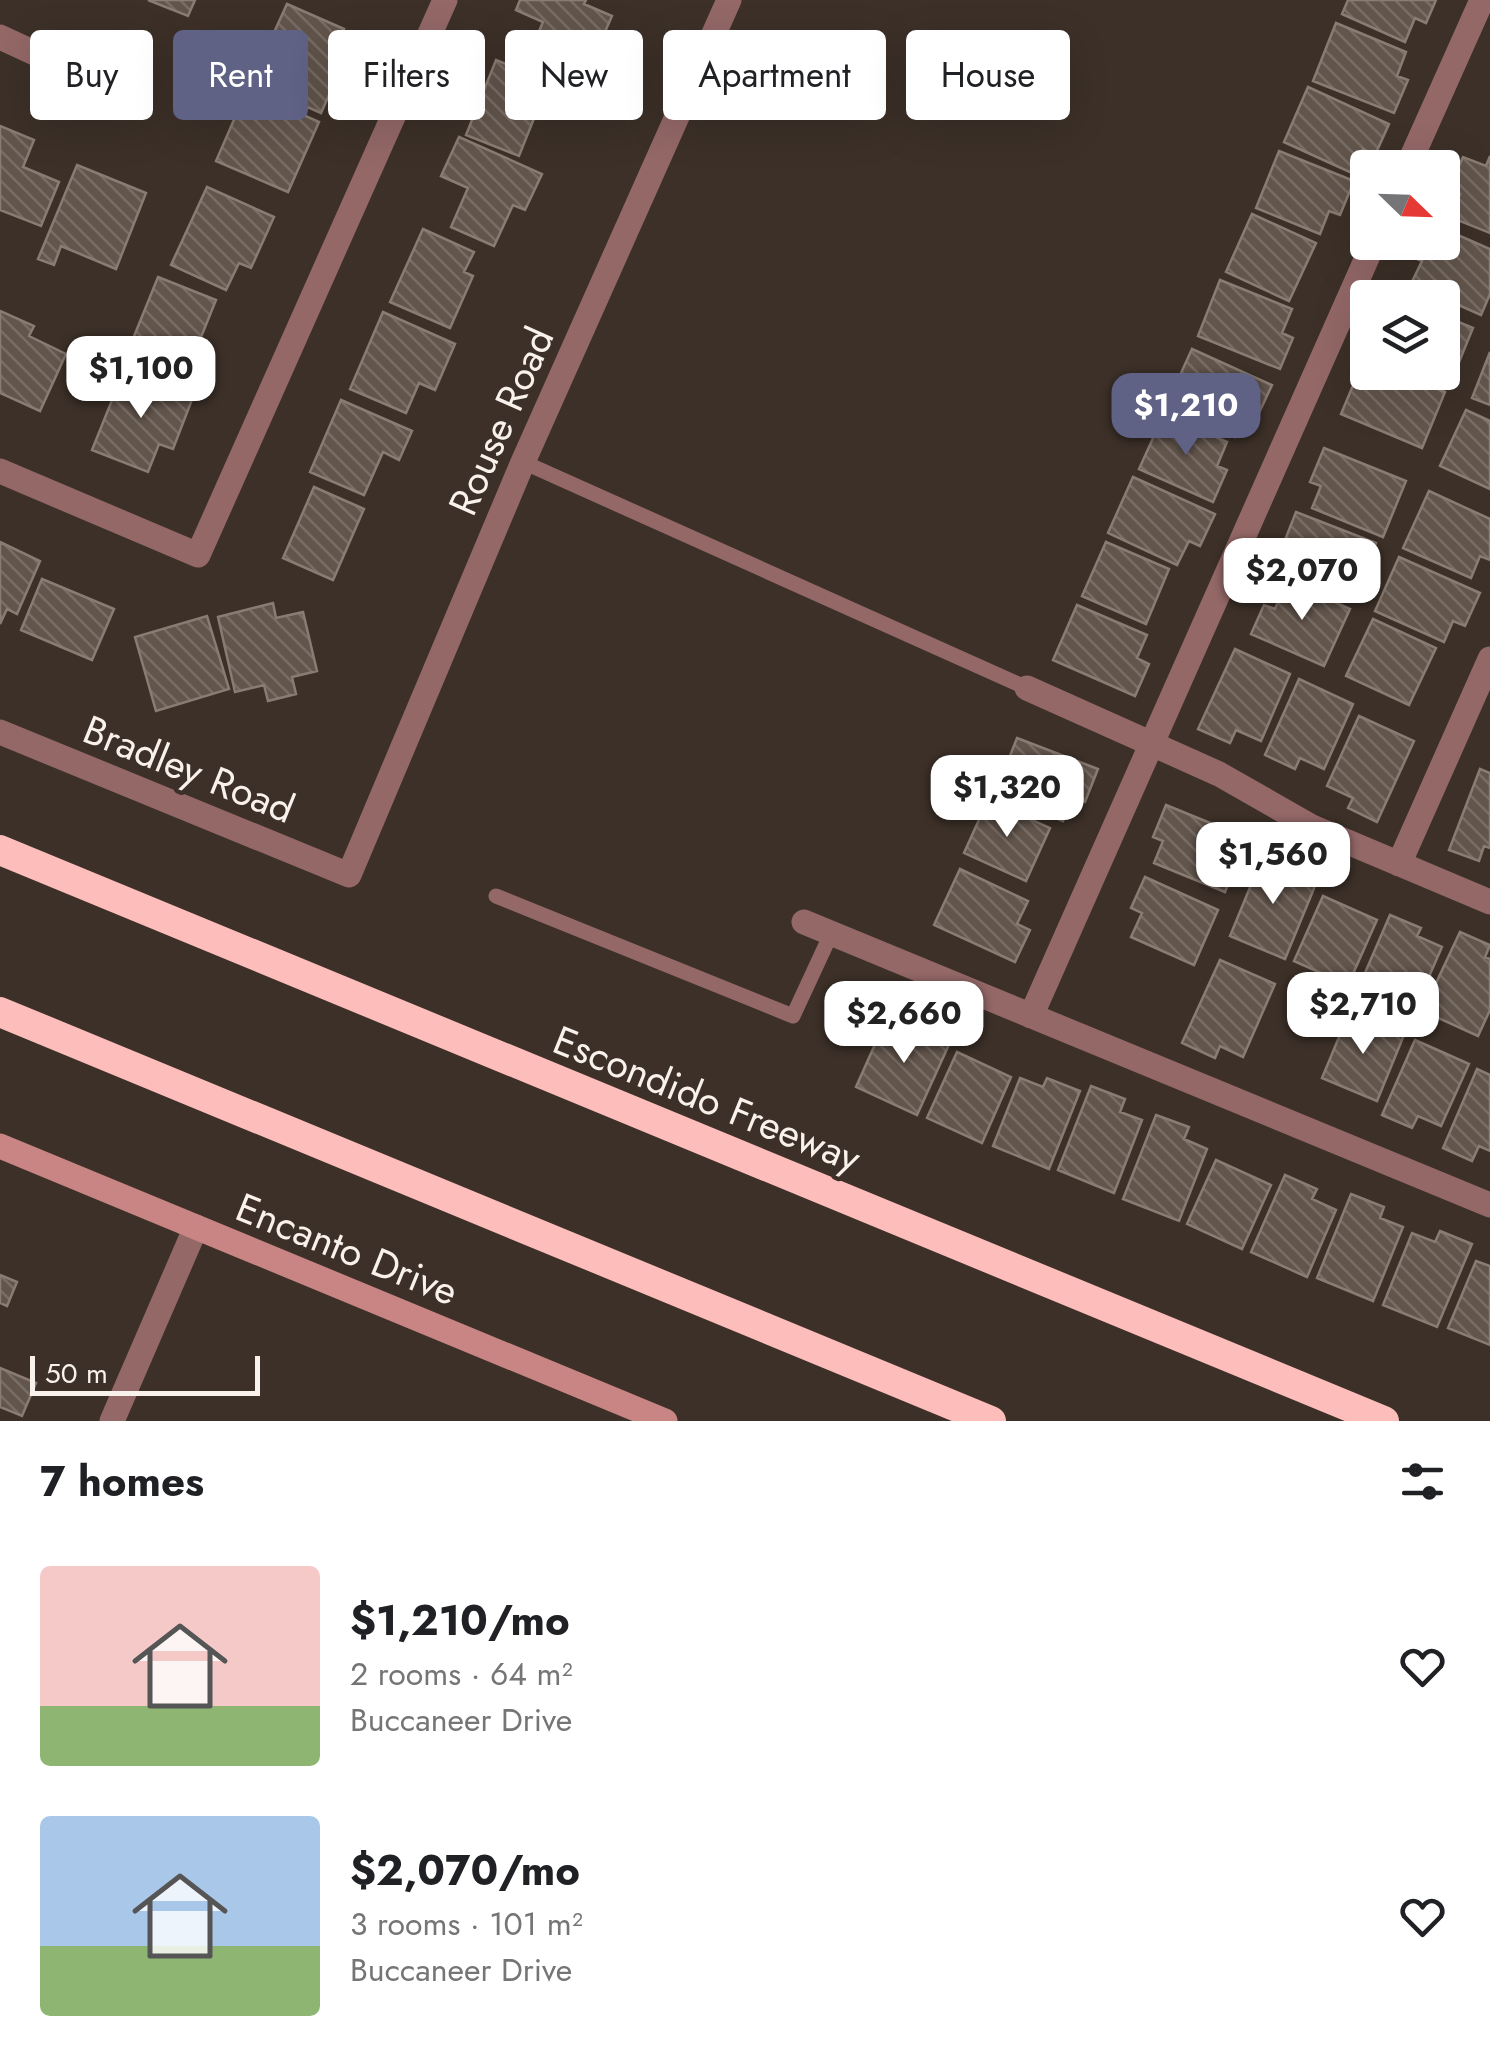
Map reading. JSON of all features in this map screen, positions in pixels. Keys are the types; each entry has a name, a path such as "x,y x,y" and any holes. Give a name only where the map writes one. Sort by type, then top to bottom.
{"highway":[{"name":"Escondido Freeway","path":"0,850 1384,1421"},
{"path":"0,1012 990,1421"}],"main road":[{"name":"Encanto Drive","path":"0,1146 665,1421"}],"street":[{"path":"0,470 198,555 445,0"},
{"name":"Rouse Road","path":"349,875 524,462 728,0"},
{"path":"1415,150 1482,0"},
{"path":"0,37 30,51"},
{"path":"1031,1016 1366,260"},
{"path":"1399,864 1490,659"},
{"path":"1026,688 1219,774 1312,827 1490,902"},
{"name":"Bradley Road","path":"0,732 349,875"},
{"path":"804,922 1490,1205"},
{"path":"112,1421 196,1227"}],"lane":[{"path":"524,462 1026,688"},
{"path":"496,896 794,1016 831,934"}],"building":[{"path":"148,0 195,0 188,16"},
{"path":"520,0 586,0 584,4 612,16 606,30 540,30 543,22 516,10"},
{"path":"1348,0 1436,0 1426,23 1415,18 1405,42 1342,14"},
{"path":"287,4 344,29 328,30 328,97 321,113 308,107 308,30 275,30"},
{"path":"1336,23 1406,52 1397,76 1408,80 1394,113 1313,81"},
{"path":"496,60 505,64 505,120 533,120 519,156 466,135 472,120 485,120 485,88"},
{"path":"1308,87 1389,124 1377,150 1350,150 1350,172 1284,142"},
{"path":"308,117 319,122 288,192 216,161 234,120"},
{"path":"0,126 34,140 23,167 59,182 41,226 0,210"},
{"path":"459,137 542,174 525,210 513,205 494,246 451,227 468,188 441,176"},
{"path":"1279,151 1350,179 1350,191 1340,215 1329,211 1320,234 1256,208"},
{"path":"1490,156 1490,233 1460,221 1463,157 1486,166"},
{"path":"77,165 146,193 116,269 61,246 54,265 38,259"},
{"path":"207,187 274,217 251,268 239,263 226,290 171,265"},
{"path":"1252,214 1316,243 1289,301 1226,272"},
{"path":"423,229 474,252 464,272 473,276 450,328 390,302"},
{"path":"1460,236 1490,249 1490,294 1481,315 1460,306 1460,280 1413,280 1422,261 1460,260"},
{"path":"158,277 216,300 197,347 214,354 201,387 126,356"},
{"path":"1220,280 1292,309 1282,333 1293,338 1280,369 1198,336"},
{"path":"0,311 34,326 29,336 66,354 40,411 0,393"},
{"path":"383,312 455,344 435,390 419,383 406,413 350,389"},
{"path":"1460,323 1473,328 1460,360"},
{"path":"1192,349 1272,385 1258,415 1247,410 1235,437 1166,406"},
{"path":"1490,352 1490,405 1472,398"},
{"path":"124,370 193,397 173,449 159,444 148,472 92,450"},
{"path":"1351,390 1445,392 1422,448 1341,414"},
{"path":"341,400 412,431 399,460 383,452 364,495 310,472"},
{"path":"1466,410 1490,421 1490,489 1440,466"},
{"path":"1164,414 1227,442 1217,466 1227,470 1213,502 1139,469"},
{"path":"1324,448 1406,481 1383,537 1312,508 1321,486 1310,482"},
{"path":"1133,477 1215,514 1200,546 1189,541 1177,565 1108,533"},
{"path":"314,487 364,509 333,580 283,558"},
{"path":"1429,491 1490,519 1490,560 1480,556 1471,578 1403,548"},
{"path":"1296,512 1376,543 1355,600 1285,573 1295,550 1283,545"},
{"path":"0,542 40,561 17,614 7,609 0,624"},
{"path":"1106,542 1169,569 1146,624 1082,596"},
{"path":"1399,557 1480,593 1465,626 1453,621 1444,642 1375,611"},
{"path":"42,579 114,609 92,660 21,630"},
{"path":"1287,581 1350,609 1324,666 1251,634 1264,605 1275,609"},
{"path":"273,603 276,618 303,612 317,671 292,677 296,694 268,701 264,685 235,692 218,617"},
{"path":"1077,605 1147,635 1137,658 1149,664 1135,696 1053,660"},
{"path":"207,616 229,689 156,711 135,637"},
{"path":"1373,619 1436,648 1409,705 1346,676"},
{"path":"1235,649 1290,674 1261,741 1236,730 1230,743 1198,729"},
{"path":"1299,679 1353,704 1324,769 1300,758 1295,769 1265,755"},
{"path":"1359,716 1414,741 1377,822 1348,808 1353,798 1327,786"},
{"path":"1017,738 1098,769 1085,802 1072,797 1063,821 995,794"},
{"path":"1480,769 1490,773 1490,848 1484,846 1479,861 1449,850"},
{"path":"988,800 1050,828 1026,881 964,853"},
{"path":"1166,805 1247,838 1225,892 1154,863 1163,841 1153,837"},
{"path":"1265,851 1297,864 1292,876 1315,886 1285,959 1230,936"},
{"path":"960,869 1028,901 1017,924 1030,930 1015,962 934,925"},
{"path":"1145,877 1218,910 1194,965 1131,937 1142,913 1131,908"},
{"path":"1323,896 1377,920 1348,985 1294,961"},
{"path":"1390,915 1421,928 1417,936 1442,947 1413,1013 1358,989"},
{"path":"1460,932 1490,945 1485,957 1490,959 1490,1010 1478,1036 1423,1011"},
{"path":"1220,960 1275,984 1243,1057 1220,1046 1215,1058 1182,1043"},
{"path":"1349,1013 1404,1035 1377,1101 1322,1078"},
{"path":"885,1022 908,1033 912,1022 951,1040 917,1115 856,1087"},
{"path":"1415,1040 1469,1064 1441,1126 1418,1116 1412,1128 1382,1115"},
{"path":"957,1052 1011,1077 982,1143 927,1118"},
{"path":"1477,1069 1490,1075 1490,1151 1479,1146 1472,1161 1443,1148"},
{"path":"1020,1078 1043,1087 1047,1078 1080,1091 1049,1169 993,1146"},
{"path":"1091,1086 1125,1099 1120,1112 1142,1120 1114,1193 1058,1170"},
{"path":"1156,1115 1189,1127 1184,1139 1207,1149 1179,1221 1123,1199"},
{"path":"1216,1160 1271,1185 1242,1249 1187,1224"},
{"path":"1285,1175 1317,1189 1312,1199 1336,1210 1307,1277 1251,1252"},
{"path":"1351,1194 1384,1207 1380,1218 1403,1227 1373,1301 1317,1278"},
{"path":"1440,1231 1472,1244 1437,1327 1383,1305 1412,1233 1435,1242"},
{"path":"1476,1261 1490,1266 1490,1345 1448,1328"},
{"path":"0,1275 17,1282 7,1306 0,1303"},
{"path":"0,1368 36,1383 22,1416 0,1407"}]}
